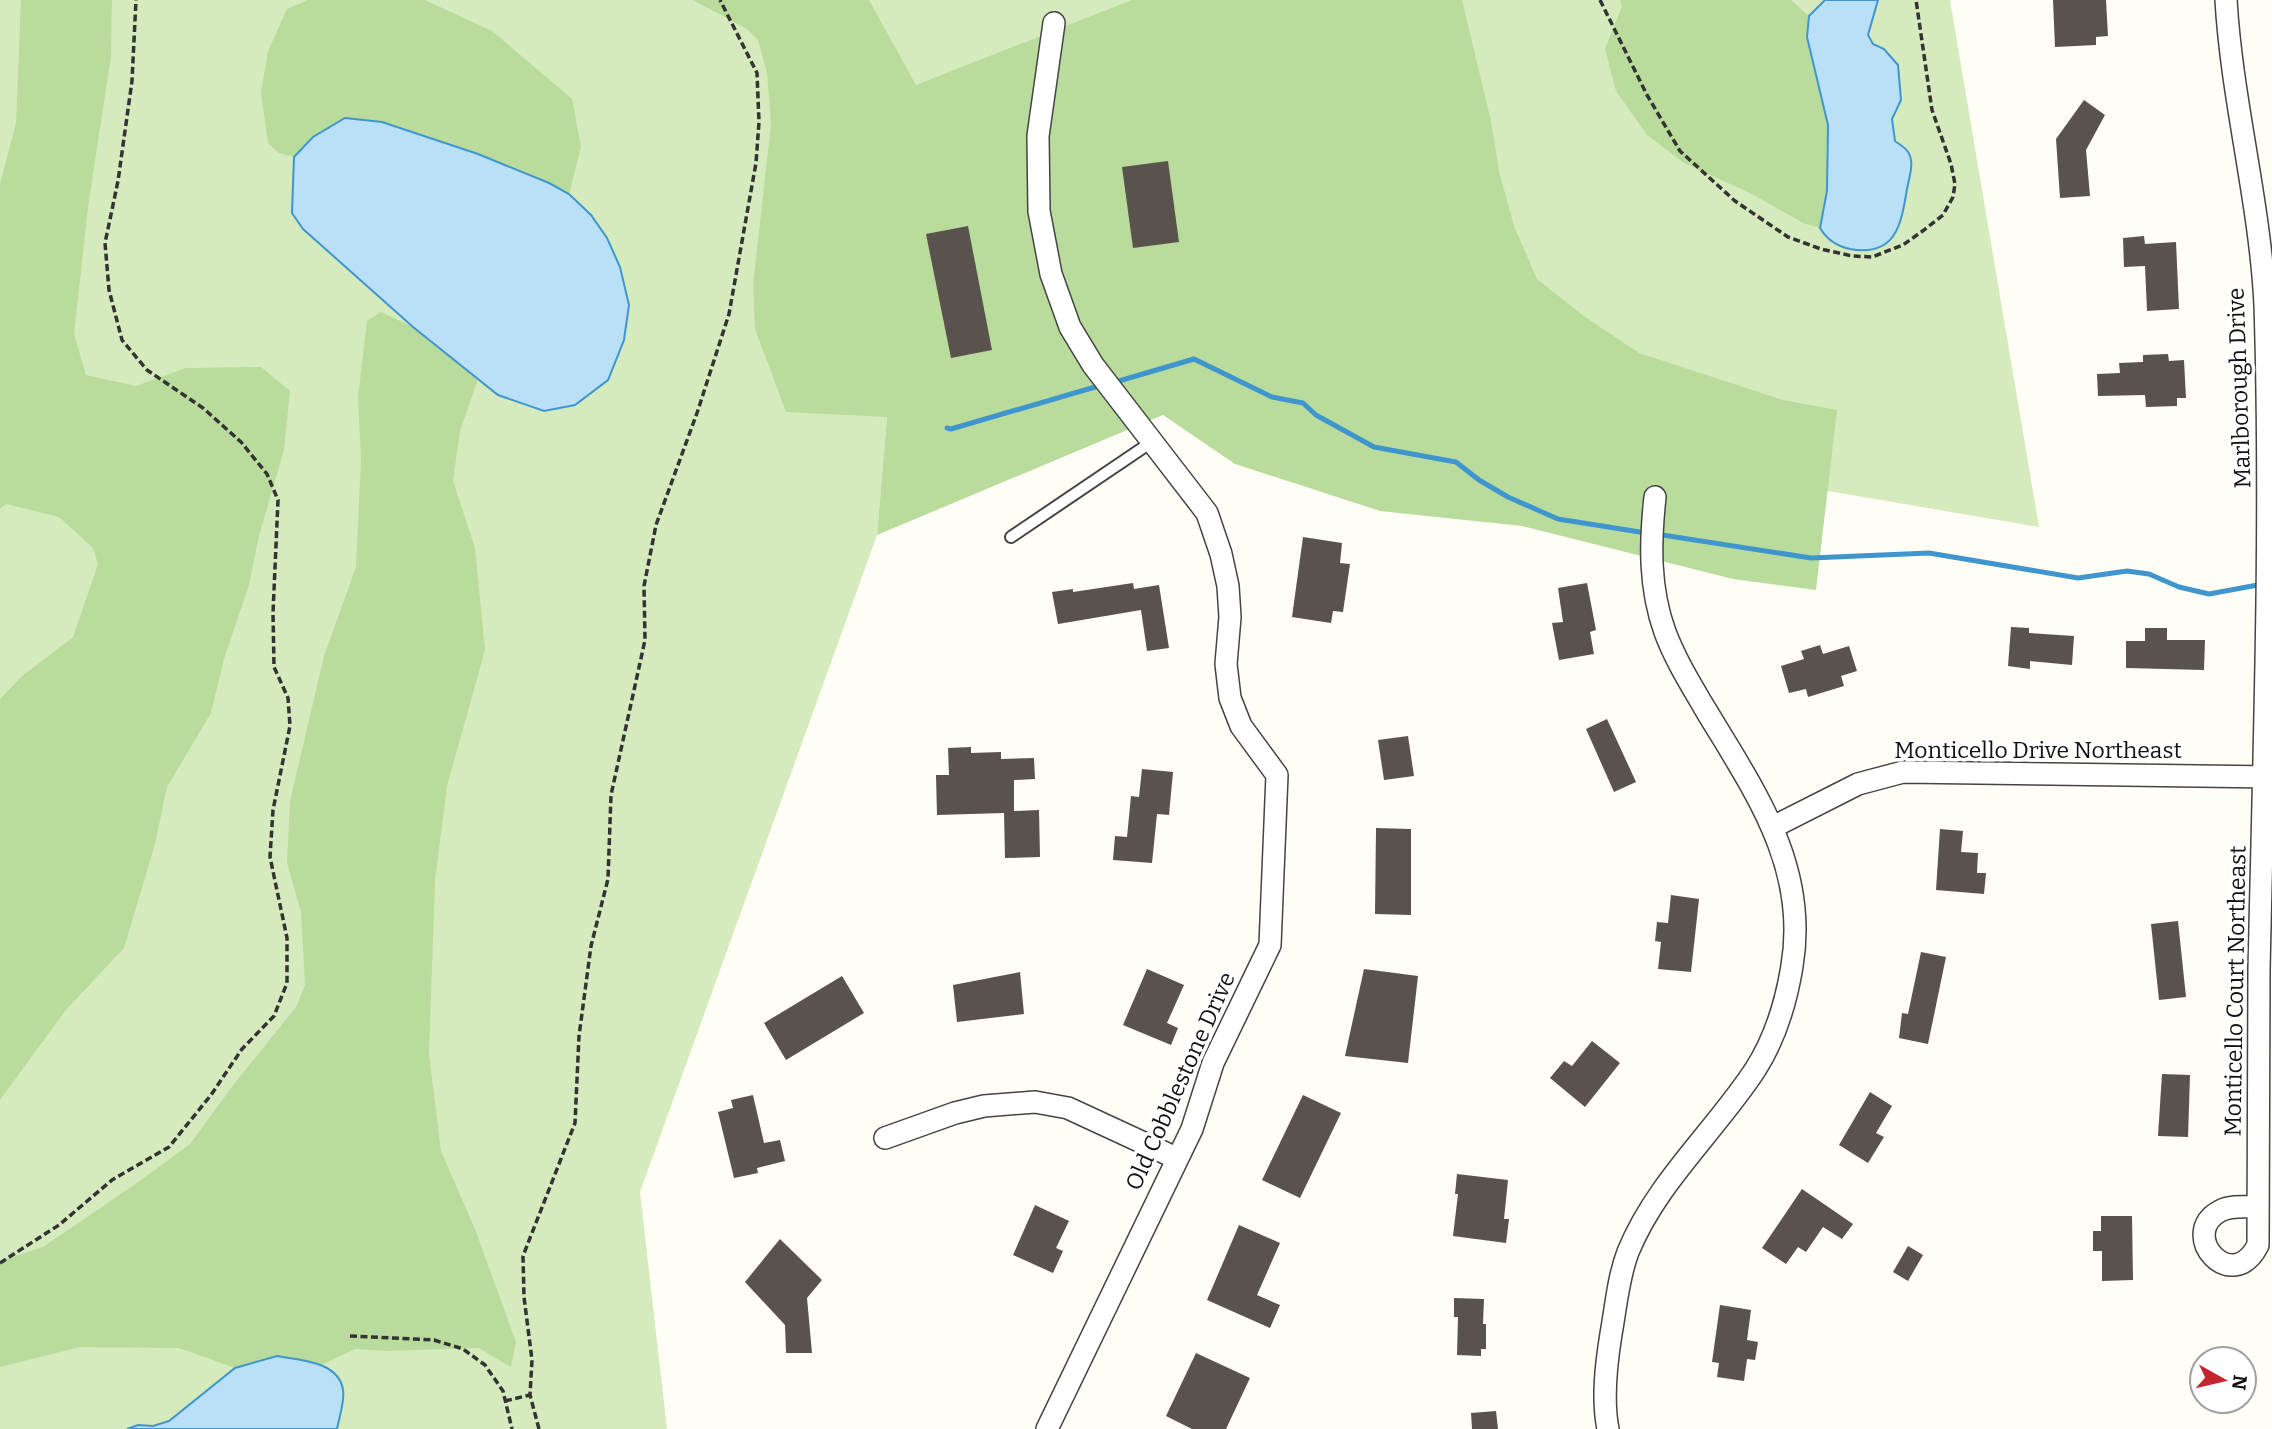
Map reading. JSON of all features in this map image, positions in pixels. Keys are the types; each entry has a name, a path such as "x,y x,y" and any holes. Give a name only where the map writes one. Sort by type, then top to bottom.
{"street":[{"name":"Marlborough Drive","path":"2227,0 2229,45 2269,301 2269,777"},
{"path":"1054,23 1038,136 1039,211 1051,274 1070,327 1087,355 1153,441"},
{"name":"Old Cobblestone Drive","path":"1047,1429 1192,1129 1213,1063 1269,945 1277,775 1241,726 1230,698 1226,664 1230,617 1228,586 1222,554 1207,513 1153,441"},
{"path":"1608,1429 1607,1361 1621,1275 1629,1251 1660,1195 1754,1070 1770,1042 1783,1009 1793,964 1795,919 1788,874 1773,827 1759,798 1684,674 1665,633 1651,568 1655,497"},
{"name":"Monticello Drive Northeast","path":"1773,827 1858,784 1903,772 2269,777"},
{"name":"Monticello Court Northeast","path":"2258,1207 2259,970 2269,777"},
{"path":"885,1138 954,1113 984,1106 1035,1102 1068,1108 1176,1158"}],"lane":[{"path":"1011,537 1153,441"}],"path":[{"path":"0,1263 59,1225 112,1180 169,1147 211,1095 242,1049 274,1016 287,983 287,938 270,857 273,810 290,726 288,698 274,667 273,613 278,500 268,474 241,442 203,408 148,370 122,340 109,290 104,243 118,181 130,93 136,0"},
{"path":"539,1429 530,1395 532,1360 524,1297 523,1256 575,1123 579,1036 591,946 608,879 611,795 645,640 644,586 656,525 697,413 729,314 755,163 757,73 720,0"},
{"path":"1600,0 1647,94 1680,151 1735,201 1788,237 1821,249 1852,256 1872,257 1903,245 1924,230 1943,215 1953,197 1955,184 1951,164 1932,110 1916,0"},
{"path":"350,1336 434,1340 463,1349 485,1366 503,1391 512,1429"},
{"path":"505,1401 530,1395"}],"green space":[{"path":"0,0 1136,0 915,86 877,535 640,1192 667,1429 0,1429"},
{"path":"21,0 112,0 111,56 88,207 74,334 86,375 136,386 186,368 261,367 290,391 284,450 259,536 249,585 224,659 211,713 167,787 155,844 124,948 65,1011 0,1100 0,699 21,677 73,637 98,564 93,548 59,517 6,504 0,509 0,184 16,123"},
{"path":"308,0 425,0 492,31 572,99 581,147 569,194 549,183 313,137 294,157 279,153 268,143 261,93 268,51 287,9"},
{"path":"693,0 869,0 916,85 1132,0 1462,0 1491,121 1499,171 1514,226 1537,279 1585,317 1639,353 1783,400 1837,410 1816,590 1733,579 1522,526 1380,511 1235,464 1163,415 877,535 887,417 786,412 755,329 753,285 771,124 767,73 758,40 747,29"},
{"path":"1220,0 1950,0 2039,527 1435,424"},
{"path":"1620,0 1791,0 1809,16 1807,37 1828,125 1827,191 1820,228 1803,223 1752,194 1684,163 1647,135 1616,91 1605,49 1622,6"},
{"path":"381,312 413,327 478,379 460,431 453,481 475,548 485,650 447,786 435,881 429,1054 441,1151 475,1229 516,1342 511,1367 479,1348 385,1351 355,1349 321,1365 277,1356 235,1368 179,1348 80,1347 0,1367 0,1261 43,1247 190,1144 296,1007 305,985 301,912 287,863 290,801 324,656 356,567 361,460 358,397 367,321"}],"water":[{"path":"1825,0 1878,0 1868,35 1873,44 1884,49 1898,65 1901,100 1892,119 1895,141 1908,152 1911,170 1902,215 1894,236 1877,248 1865,250 1840,246 1832,242 1820,228 1827,191 1828,125 1807,37 1809,16"},
{"path":"345,118 382,122 478,154 549,183 569,194 591,215 607,238 620,267 629,305 624,340 608,380 575,405 544,411 498,395 413,327 303,229 292,213 294,157 313,137"},
{"path":"277,1356 317,1364 334,1373 340,1380 343,1404 337,1429 127,1429 169,1421 235,1368"}],"building":[{"path":"2053,0 2106,0 2108,36 2096,37 2096,45 2055,47"},
{"path":"2084,100 2105,115 2086,150 2090,196 2060,198 2056,139"},
{"path":"1168,161 1179,242 1133,248 1122,167"},
{"path":"968,226 992,350 951,358 926,234"},
{"path":"2144,236 2145,244 2176,242 2179,309 2147,311 2145,266 2124,267 2123,238"},
{"path":"2168,354 2169,361 2184,360 2186,398 2177,398 2177,406 2146,407 2145,395 2098,396 2097,374 2120,373 2119,363 2143,362 2143,355"},
{"path":"1303,537 1342,543 1340,563 1350,564 1343,612 1333,611 1331,623 1292,617"},
{"path":"1133,583 1134,589 1159,585 1169,648 1147,651 1141,610 1058,624 1052,592 1073,589 1073,592"},
{"path":"1587,583 1596,630 1590,632 1594,654 1559,660 1552,623 1563,622 1558,588"},
{"path":"2011,627 2029,628 2029,633 2074,636 2072,665 2030,661 2030,669 2008,666"},
{"path":"2145,628 2167,628 2167,640 2205,640 2204,670 2126,668 2126,641 2145,641"},
{"path":"1820,645 1823,654 1849,646 1857,671 1841,676 1844,686 1808,697 1806,689 1789,693 1781,666 1804,659 1801,651"},
{"path":"1607,719 1636,782 1614,792 1586,729"},
{"path":"1408,736 1414,776 1384,780 1378,740"},
{"path":"971,747 971,753 1001,752 1001,759 1034,758 1035,779 1014,780 1014,811 1039,810 1040,857 1005,858 1004,813 937,815 936,775 949,775 948,748"},
{"path":"1142,769 1173,772 1169,815 1157,814 1152,863 1113,860 1115,836 1127,837 1131,796 1139,797"},
{"path":"1376,828 1411,829 1411,915 1375,914"},
{"path":"1940,829 1963,831 1961,852 1978,853 1977,873 1986,873 1984,894 1936,890"},
{"path":"1671,895 1699,899 1691,972 1658,969 1661,942 1655,941 1657,922 1668,923"},
{"path":"2178,921 2186,997 2159,1000 2151,924"},
{"path":"1921,952 1946,957 1928,1044 1899,1038 1902,1013 1908,1014"},
{"path":"1147,969 1184,985 1167,1023 1178,1028 1171,1045 1123,1025"},
{"path":"1364,969 1418,976 1408,1063 1345,1056"},
{"path":"1020,972 1024,1014 957,1022 953,985"},
{"path":"842,976 864,1013 786,1060 764,1023"},
{"path":"1592,1041 1620,1063 1585,1107 1550,1078 1564,1061 1572,1066"},
{"path":"2162,1074 2190,1075 2188,1137 2158,1136"},
{"path":"1870,1092 1892,1106 1876,1133 1884,1137 1868,1163 1839,1145"},
{"path":"753,1095 764,1143 780,1140 785,1161 757,1168 758,1173 734,1178 718,1112 733,1108 731,1100"},
{"path":"1303,1095 1341,1113 1300,1198 1262,1180"},
{"path":"1457,1174 1508,1180 1504,1219 1509,1219 1506,1243 1453,1236 1458,1194 1455,1194"},
{"path":"1802,1189 1853,1224 1842,1239 1823,1227 1806,1252 1798,1247 1786,1264 1762,1248"},
{"path":"1035,1205 1069,1221 1056,1248 1063,1251 1053,1273 1013,1255"},
{"path":"2101,1216 2132,1216 2133,1280 2102,1281 2102,1251 2093,1251 2093,1231 2101,1231"},
{"path":"1239,1225 1280,1243 1257,1295 1280,1305 1270,1328 1207,1300"},
{"path":"780,1239 822,1280 807,1298 812,1353 786,1353 785,1325 745,1282"},
{"path":"1908,1246 1923,1255 1908,1281 1893,1272"},
{"path":"1454,1298 1484,1299 1486,1349 1481,1349 1481,1356 1457,1355 1458,1317 1454,1317"},
{"path":"1720,1305 1751,1310 1747,1340 1758,1342 1755,1360 1747,1359 1744,1381 1717,1377 1719,1363 1712,1362"},
{"path":"1196,1353 1250,1378 1226,1429 1192,1429 1166,1416"},
{"path":"1496,1411 1498,1429 1472,1429 1471,1413"}],"waterway":[{"path":"1112,383 1194,359 1272,397 1303,403 1316,415 1374,447 1456,462 1508,497 1558,519 1646,533"},
{"path":"947,428 1102,385"},
{"path":"1656,534 1811,558 1929,553 2078,578 2127,571 2149,574 2179,587 2209,594 2263,584"}]}
